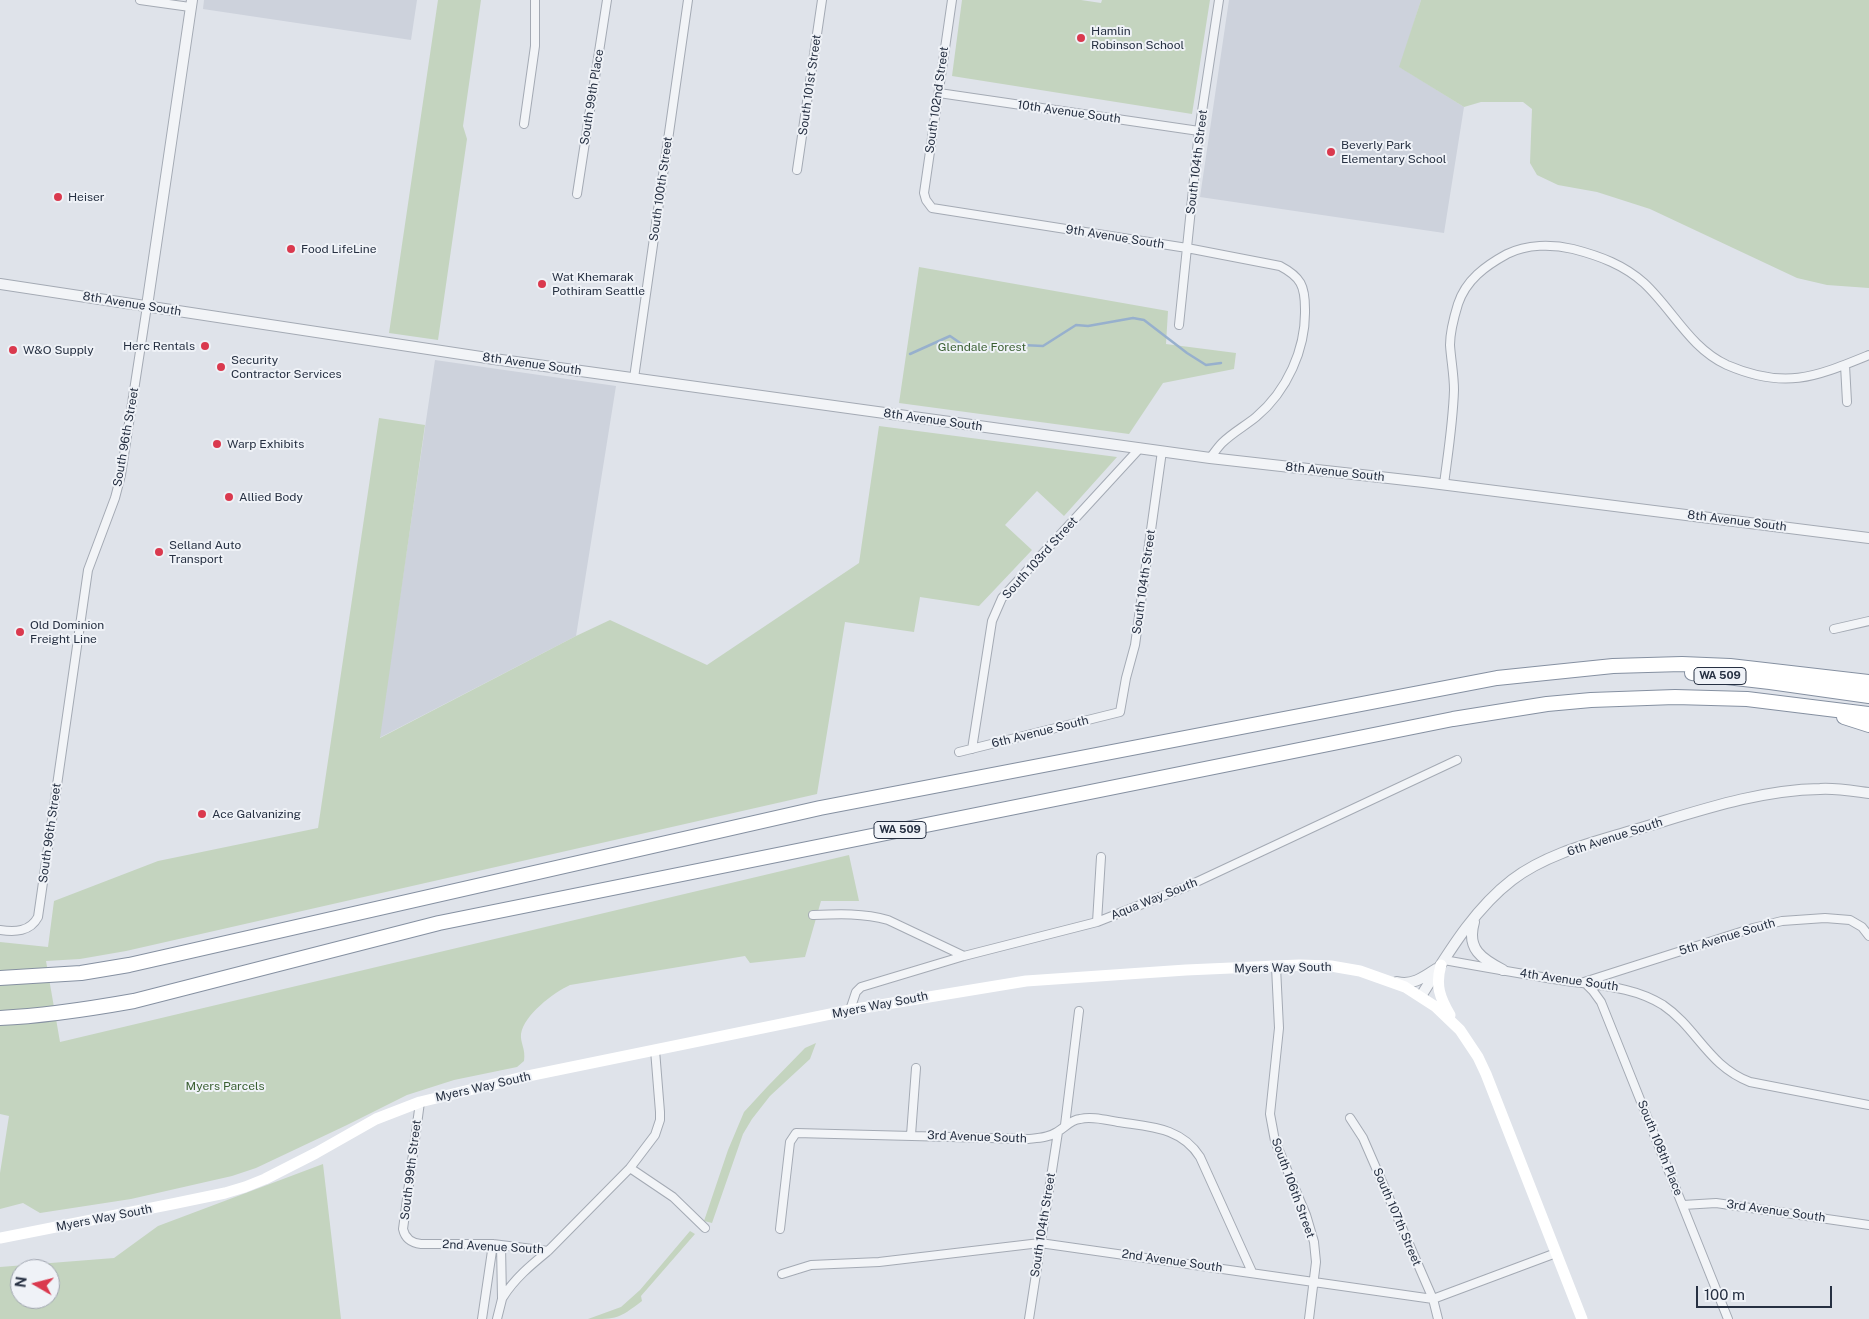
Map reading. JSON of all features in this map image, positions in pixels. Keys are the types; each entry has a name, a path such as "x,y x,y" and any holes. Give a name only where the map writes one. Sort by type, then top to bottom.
{"highway":[{"path":"1569,671 1612,666 1682,664 1730,666 1869,682"},
{"name":"WA 509","path":"0,978 81,973 129,965 820,808 1497,678 1569,671 1690,673 1869,696"},
{"name":"WA 509","path":"0,1018 37,1016 134,1002 439,923 1453,719 1547,704 1626,698 1713,697 1808,705 1869,714"},
{"path":"1808,705 1869,725"}],"main road":[{"path":"1442,962 1438,976 1438,990 1454,1023"},
{"name":"Myers Way South","path":"0,1238 225,1193 245,1187 316,1153 376,1120 420,1102 522,1077 850,1010 1026,981 1186,970 1331,966 1360,971 1383,978 1421,996 1454,1023 1471,1046 1486,1074 1580,1317"}],"street":[{"path":"140,0 191,4"},
{"path":"524,124 535,46 535,0"},
{"name":"South 99th Place","path":"577,194 607,0"},
{"name":"South 100th Street","path":"634,378 688,0"},
{"name":"South 101st Street","path":"797,170 822,0"},
{"name":"South 102nd Street","path":"926,200 924,193 952,0"},
{"name":"South 104th Street","path":"1180,325 1199,132 1219,0"},
{"name":"South 96th Street","path":"0,930 23,930 31,927 38,917 88,570 115,498 121,475 191,4"},
{"name":"10th Avenue South","path":"938,93 1199,132"},
{"name":"9th Avenue South","path":"926,200 932,208 1187,248 1280,266 1291,272 1301,282 1305,294 1302,339 1292,371 1257,416 1222,443 1210,458"},
{"path":"1444,484 1453,418 1454,374 1450,345 1459,301 1475,276 1495,261 1513,251 1537,246 1563,247 1611,261 1627,270 1645,284 1700,348 1740,370 1770,378 1796,379 1816,376 1869,355"},
{"name":"8th Avenue South","path":"0,284 494,359 1210,458 1444,484 1869,538"},
{"path":"1845,365 1847,402"},
{"name":"South 103rd Street","path":"972,749 992,621 1002,598 1140,448"},
{"name":"South 104th Street","path":"1120,712 1126,678 1135,645 1162,451"},
{"path":"1834,630 1869,621"},
{"name":"6th Avenue South","path":"959,752 1120,712"},
{"name":"Aqua Way South","path":"850,1010 856,992 862,987 964,956 1096,922 1188,886 1457,760"},
{"name":"6th Avenue South","path":"1421,996 1442,962 1477,914 1500,890 1523,873 1548,860 1594,842 1752,796 1793,790 1821,789 1869,792"},
{"path":"1096,922 1101,857"},
{"path":"813,915 854,914 881,918 964,956"},
{"path":"1477,914 1471,931 1475,949 1484,959 1503,970"},
{"name":"5th Avenue South","path":"1584,982 1753,928 1782,921 1825,918 1850,920 1862,927 1869,936"},
{"path":"1383,978 1401,983 1413,982 1421,979 1442,962"},
{"name":"4th Avenue South","path":"1442,962 1584,982 1625,989 1643,995 1674,1014 1712,1057 1742,1079 1869,1105"},
{"name":"South 106th Street","path":"1276,967 1279,1028 1270,1103 1272,1127 1275,1141 1306,1215 1314,1242 1316,1262 1309,1319"},
{"name":"South 108th Place","path":"1584,982 1601,1002 1728,1319"},
{"path":"1065,1125 1079,1011"},
{"path":"656,1050 660,1120 655,1135 630,1168 673,1197 705,1228"},
{"path":"911,1135 916,1068"},
{"name":"South 99th Street","path":"407,1238 403,1229 420,1102"},
{"name":"3rd Avenue South","path":"780,1229 790,1142 792,1136 799,1132 1028,1139 1043,1138 1058,1132 1065,1125 1082,1118 1092,1118 1159,1128 1189,1142 1200,1157 1252,1272"},
{"name":"South 107th Street","path":"1350,1118 1363,1138 1432,1299 1438,1319"},
{"name":"South 104th Street","path":"1029,1319 1058,1132"},
{"name":"2nd Avenue South","path":"407,1238 420,1244 497,1245 548,1251 630,1168"},
{"name":"3rd Avenue South","path":"1683,1205 1716,1203 1869,1224"},
{"name":"2nd Avenue South","path":"782,1274 811,1265 879,1262 1040,1243 1432,1299 1556,1253"},
{"path":"497,1245 502,1299 497,1319"},
{"path":"482,1319 497,1245"},
{"path":"502,1299 516,1279 548,1251"}],"shaded area":[{"path":"204,0 417,0 411,40 203,9"},
{"name":"Beverly Park Elementary School","path":"1229,0 1421,0 1400,67 1464,107 1444,233 1200,197"},
{"path":"435,360 616,386 576,636 379,738"}],"green space":[{"path":"438,0 481,0 463,126 467,139 438,340 389,333"},
{"name":"Hamlin Robinson School","path":"962,0 1081,0 1101,3 1102,0 1210,0 1192,114 952,76"},
{"path":"1421,0 1869,0 1869,288 1827,285 1797,278 1650,209 1597,192 1558,185 1537,175 1530,163 1532,109 1523,102 1481,102 1464,107 1399,67"},
{"name":"Glendale Forest","path":"919,267 1168,311 1166,344 1236,353 1234,369 1163,383 1129,434 899,403"},
{"name":"Myers Parcels","path":"379,418 425,425 380,738 610,620 707,665 859,563 879,426 1117,457 1064,516 1037,491 1005,525 1032,550 979,606 920,597 914,632 845,622 817,794 126,951 80,959 46,961 60,1042 849,855 859,901 821,901 805,957 750,963 745,956 570,985 540,1005 528,1019 521,1034 524,1061 517,1067 454,1080 407,1095 256,1168 232,1176 131,1199 40,1213 23,1203 0,1209 0,1173 9,1116 0,1114 0,942 48,947 54,901 158,861 318,828"},
{"path":"816,1043 810,1059 770,1096 752,1119 743,1134 712,1223 704,1221 728,1150 744,1112 805,1048"},
{"path":"323,1164 341,1319 0,1319 0,1267 10,1266 10,1309 60,1309 60,1262 114,1258 158,1226"},
{"path":"690,1231 695,1234 641,1296 642,1301 617,1317 588,1319 621,1307 640,1290"}],"waterway":[{"path":"910,354 950,336 969,349 982,350 1001,344 1043,346 1076,325 1088,326 1133,318 1144,320 1206,365 1221,363"}],"place":[{"name":"Hamlin Robinson School","path":"1081,38"},
{"name":"Beverly Park Elementary School","path":"1331,152"},
{"name":"Heiser","path":"58,197"},
{"name":"Food LifeLine","path":"291,249"},
{"name":"Wat Khemarak Pothiram Seattle","path":"542,284"},
{"name":"Herc Rentals","path":"205,346"},
{"name":"W&O Supply","path":"13,350"},
{"name":"Security Contractor Services","path":"221,367"},
{"name":"Warp Exhibits","path":"217,444"},
{"name":"Allied Body","path":"229,497"},
{"name":"Selland Auto Transport","path":"159,552"},
{"name":"Old Dominion Freight Line","path":"20,632"},
{"name":"Ace Galvanizing","path":"202,814"}]}
